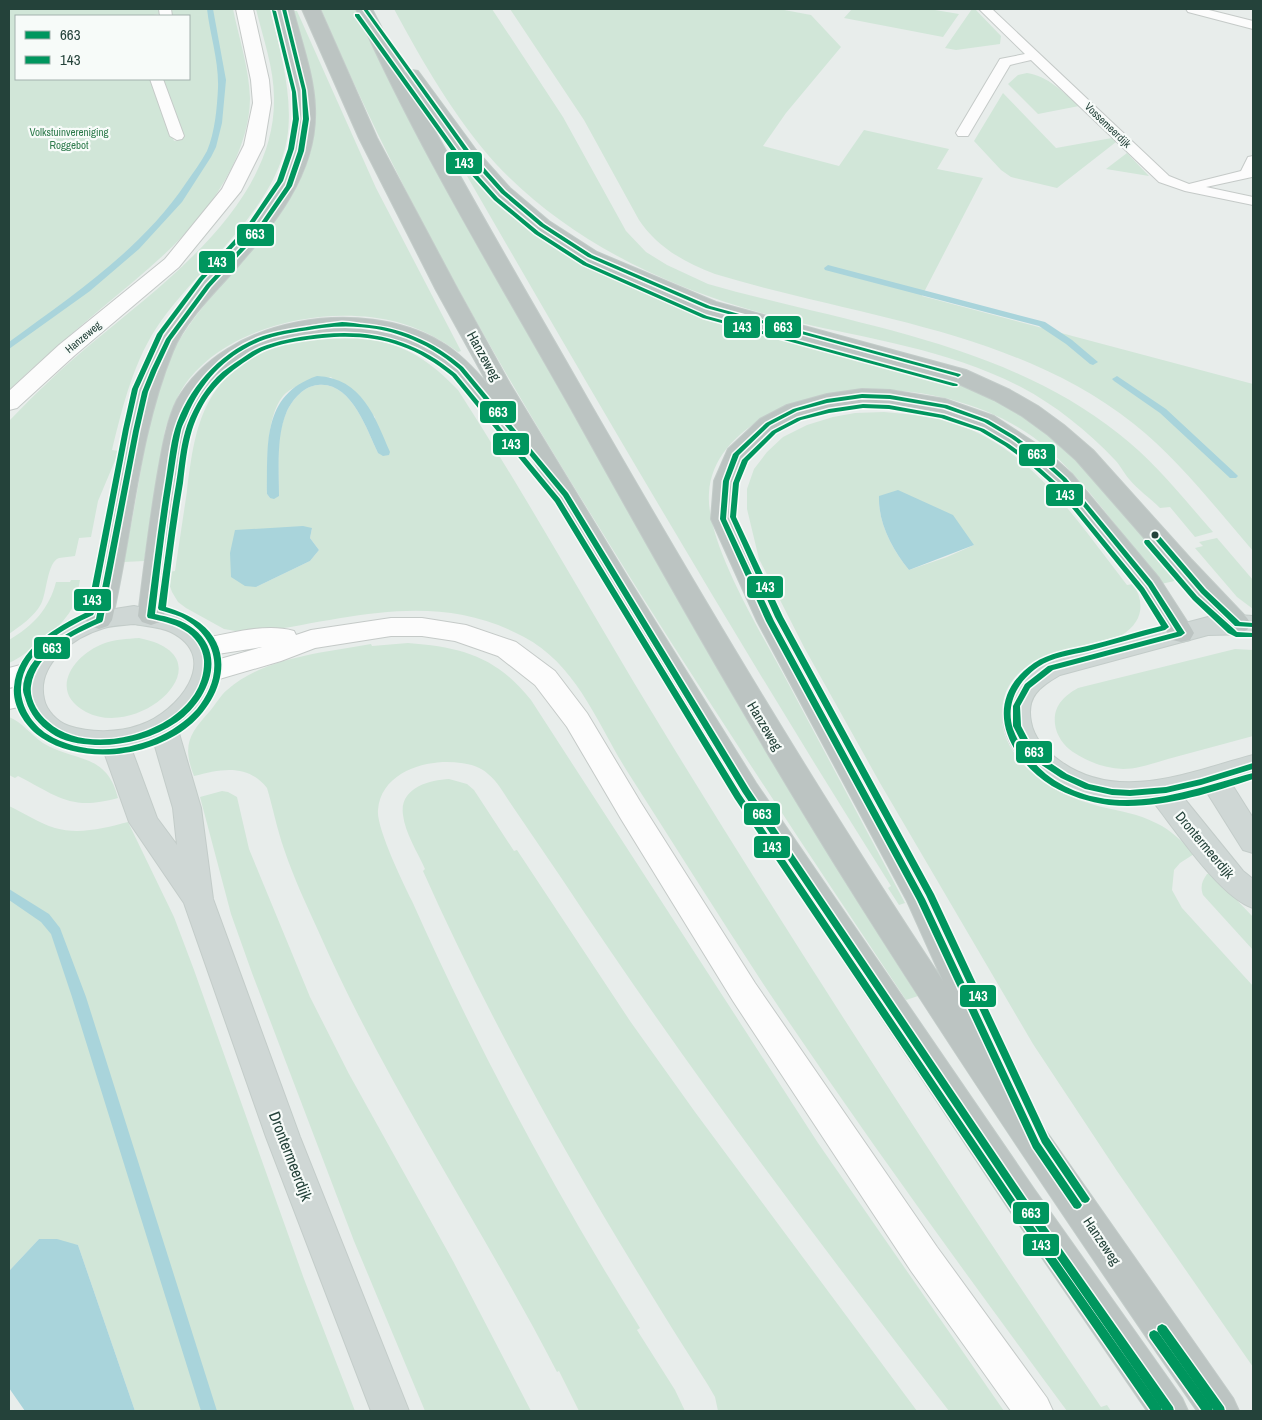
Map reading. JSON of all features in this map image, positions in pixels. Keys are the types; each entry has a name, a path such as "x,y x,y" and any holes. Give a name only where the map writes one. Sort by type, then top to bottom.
{"highway":[{"path":"98,620 138,421 145,392 154,370 168,340 208,286 256,234 289,186 301,151 306,119 304,90 284,9"},
{"name":"Hanzeweg","path":"311,9 368,138 447,290 566,495 746,791 1022,1200 1169,1411"},
{"path":"364,9 469,154 503,192 542,225 590,256 708,307 958,375 1013,400 1070,441 1100,472 1203,591 1246,625"},
{"name":"Hanzeweg","path":"364,9 432,145 711,635 793,773 882,912 1036,1145 1220,1411"},
{"path":"152,616 160,535 178,428 189,401 200,383 239,349 264,337 304,328 340,323 371,325 405,333 431,345 448,356 461,368 566,495"},
{"path":"1036,1145 921,899 766,613 723,519 726,481 736,454 768,424 795,410 827,401 862,396 890,397 945,406 986,421 1013,437 1035,453 1064,479 1150,584 1181,633"}],"main road":[{"path":"134,615 152,616 184,626 196,636 207,660 205,685 194,702 177,718 163,727 139,737 115,742 83,741 55,732 36,716 19,686 51,646 66,635 98,620 134,615"},
{"path":"1246,625 1208,626 1050,668 1036,677 1025,688 1018,699 1019,730 1029,748 1044,764 1064,778 1106,792 1161,791 1253,766"},
{"name":"Drontermeerdijk","path":"163,727 187,808 198,899 283,1137 390,1411"},
{"name":"Drontermeerdijk","path":"115,742 144,822 198,899"},
{"path":"1212,778 1253,842"},
{"name":"Drontermeerdijk","path":"1161,791 1232,879 1253,896"}],"street":[{"name":"Hanzeweg","path":"9,403 67,350 172,263 231,191 254,145 262,103 260,80 244,9"},
{"path":"207,660 272,654 311,639 391,627 422,627 457,632 507,649 545,678 577,720 631,811 744,992 924,1259 1034,1411"}],"lane":[{"name":"Vossemeerdijk","path":"984,9 1164,179 1185,187 1253,201"},
{"path":"1192,9 1253,25"},
{"path":"963,133 1005,62 1033,56"},
{"path":"156,80 177,136"},
{"path":"1185,187 1247,174 1253,160"}],"green space":[{"name":"Volkstuinvereniging Roggebot","path":"9,9 160,9 160,14 152,15 15,15 15,80 151,80 174,141 182,139 160,80 190,80 190,15 172,15 171,9 233,9 246,64 250,107 245,134 239,151 219,190 205,210 172,247 9,390"},
{"path":"256,9 270,9 285,74 289,123 280,165 268,189 252,213 177,300 152,336 137,367 125,399 112,450 119,451 98,501 91,537 79,538 75,556 59,558 55,561 38,609 9,634 9,421 70,362 182,267 211,237 236,206 257,172 270,136 274,87"},
{"path":"321,9 355,9 419,139 688,618 755,734 918,996 906,1000 711,704 559,462 484,336 449,272 382,142 350,76"},
{"path":"394,9 492,9 563,117 626,231 646,252 667,265 708,284 922,339 974,356 1025,377 1073,402 1119,434 1157,468 1213,532 1195,537 1170,507 1160,508 1127,477 1105,449 1071,419 1034,394 994,374 909,347 792,321 710,297 632,264 595,243 560,220 527,194 481,147 428,69"},
{"path":"510,9 779,9 811,15 841,47 786,113 763,146 839,166 864,130 949,149 937,169 983,178 922,296 1253,384 1253,551 1196,484 1166,453 1134,424 1087,392 1038,367 986,346 932,329 715,274 693,265 672,253 646,230 639,220 584,120"},
{"path":"852,9 929,9 959,14 943,37 844,18"},
{"path":"972,9 975,9 1001,36 1000,44 956,50 945,48"},
{"path":"294,11 297,11 376,188 461,351 458,352 444,342 405,324 371,317 343,316 285,323 257,332 231,344 208,360 189,379 178,397 165,430 144,561 124,562 150,417 166,366 183,335 205,305 277,218 296,187 310,154 315,104 308,64"},
{"path":"1027,73 1042,77 1079,106 1038,114 1008,84 1018,75"},
{"path":"1003,93 1056,148 1112,138 1116,142 1057,188 1011,177 1001,170 974,141"},
{"path":"448,143 451,143 499,198 539,231 574,255 648,293 687,308 767,333 885,360 936,374 985,393 1008,405 1034,422 1080,462 1121,508 1179,580 1161,584 1079,480 1048,449 1020,429 988,412 953,400 916,393 878,390 841,392 806,399 774,412 751,426 730,444 722,455 711,479 709,493 710,514 716,537 751,616 905,903 899,905 888,888 891,886 777,702 666,517"},
{"path":"1127,153 1149,176 1106,169"},
{"path":"335,335 388,343 403,349 430,365 458,390 670,742 828,994 990,1242 1101,1407 1107,1405 1111,1411 1067,1411 950,1252 836,1091 711,903 627,771 584,696 558,663 542,649 524,637 491,623 459,614 427,611 394,612 361,615 261,632 241,632 224,629 178,602 168,581 169,572 175,571 197,432 211,398 236,369 263,351 304,339","holes":["331,377 375,417 378,453 363,420 349,399 340,391 330,386 318,385 308,388 292,402 283,421 278,453 279,496 270,498 267,494 269,438 276,409 282,398 290,390","312,528 310,538 319,550 310,561 256,587"]},
{"path":"884,412 940,419 977,433 1004,448 1050,488 1127,585 1133,584 1137,591 1141,605 1140,612 1129,630 1122,635 1062,651 1026,667 1012,680 1004,697 1002,720 1009,744 1019,759 1031,772 1049,786 1080,800 1150,820 1172,833 1194,854 1180,863 1174,870 1172,890 1182,908 1253,986 1253,1367 1117,1171 1033,1044 880,783 805,649 759,559 747,509 747,489 754,469 767,452 783,437 807,425 855,413","holes":["879,496 974,545 947,557 909,570 887,535 881,516"]},
{"path":"1217,538 1253,580 1253,609 1237,597 1195,548 1203,546 1199,542"},
{"path":"71,580 80,580 75,603 66,617 43,640 25,654 9,663 9,640 33,623 39,616 53,592 56,582 70,582"},
{"path":"139,638 165,648 177,661 177,677 168,693 152,706 131,715 108,718 86,712 74,703 68,694 67,684 69,674 83,655 105,643"},
{"path":"408,643 462,651 477,657 505,674 531,700 818,1143 1004,1411 949,1411 849,1281 702,1082 495,781 482,769 468,764 448,762 421,765 397,777 381,797 378,810 379,818 391,855 463,1011 518,1119 577,1224 640,1328 637,1330 675,1390 685,1411 579,1411 559,1371 557,1372 528,1317 375,1048 347,993 292,871 267,788 259,780 242,771 214,771 194,776 190,765 188,748 197,726 222,695 242,679 276,663 295,658 371,644 372,646"},
{"path":"1235,649 1253,650 1253,736 1146,766 1123,769 1103,766 1084,759 1070,750 1059,736 1055,724 1056,712 1060,702 1078,688"},
{"path":"9,717 54,749 88,760 97,765 113,783 118,798 88,803 66,800 18,776 15,778 9,775"},
{"path":"449,779 467,784 474,790 514,851 517,850 630,1021 695,1112 917,1411 718,1411 715,1397 592,1197 520,1069 454,938 423,871 425,869 406,829 403,806 406,798 417,787 433,781"},
{"path":"222,791 237,797 249,849 310,997 349,1074 453,1261 531,1411 425,1411 354,1241 231,914 200,797"},
{"path":"9,806 43,823 64,830 92,830 128,822 174,917 304,1279 355,1411 135,1411 78,1245 39,1239 9,1271"},
{"path":"1211,873 1253,917 1253,950 1203,895 1203,881 1207,874"}],"water":[{"path":"317,376 332,378 356,392 365,402 379,426 390,452 389,455 383,456 378,453 363,420 349,399 340,391 330,386 313,386 299,394 292,402 283,421 280,442 279,496 274,499 270,498 267,494 267,458 271,424 277,409 286,396 299,385"},
{"path":"898,490 953,515 974,545 909,570 887,535 879,506 879,496"},
{"path":"303,526 312,528 310,538 319,550 310,561 256,587 245,586 231,577 230,553 235,530"},
{"path":"39,1239 57,1239 78,1245 135,1411 25,1411 9,1388 9,1271"}],"waterway":[{"path":"9,346 87,289 136,248 179,200 207,157 212,147 218,123 222,80 219,53 210,9"},
{"path":"828,268 1042,324 1069,342 1093,362"},
{"path":"1117,379 1163,411 1233,476"},
{"path":"9,894 45,918 56,932 79,997 209,1411"}],"transit line":[{"name":"663","path":"284,9 304,90 306,119 301,151 289,186 256,234 208,286 168,340 145,392 99,620 59,642 46,652 36,664 29,677 27,690 31,705 36,714 52,730 67,738 92,742 123,740 151,733 168,724 185,711 201,692 208,669 208,657 204,646 196,635 186,627 169,620 151,616 163,517 178,429 191,399 211,372 223,361 251,343 266,337 303,329 343,324 380,327 398,332 431,346 461,368 566,495 746,791 1022,1200 1169,1411"},
{"name":"663","path":"365,9 469,154 503,192 542,225 590,256 708,307 958,375"},
{"name":"143","path":"274,11 294,92 296,119 291,149 280,181 248,228 201,279 160,334 135,389 90,613 62,628 47,639 25,663 18,678 17,693 26,717 32,726 57,743 84,751 103,752 134,748 165,737 184,726 206,702 215,685 219,669 217,653 210,638 198,625 182,615 162,608 173,519 188,432 199,405 218,379 255,352 269,346 304,338 344,334 378,337 395,341 441,364 454,375 558,501 738,797 1014,1206 1157,1411"},
{"name":"143","path":"357,15 461,160 496,199 537,233 585,264 705,317 955,385"},
{"name":"663","path":"1077,1205 1036,1145 921,899 770,621 723,519 726,481 736,454 768,424 795,410 827,401 862,396 890,397 945,406 986,421 1013,437 1035,453 1064,479 1150,584 1181,633 1051,668 1027,686 1017,706 1017,726 1027,745 1043,762 1064,776 1088,787 1112,792 1130,793 1166,790 1201,782 1253,766"},
{"name":"143","path":"1085,1199 1045,1140 930,894 779,617 733,517 736,483 745,460 774,432 799,419 829,411 863,406 889,407 942,416 982,430 1007,445 1029,461 1057,486 1142,590 1165,627 1054,657 1041,662 1020,679 1011,693 1007,709 1008,724 1013,740 1022,755 1034,768 1063,789 1087,798 1112,802 1130,803 1166,800 1202,792 1253,776"},
{"name":"663","path":"1155,535 1203,591 1238,624 1253,625"},
{"name":"143","path":"1147,542 1195,598 1231,631 1236,634 1252,635"},
{"name":"663","path":"1162,1329 1220,1411"},
{"name":"143","path":"1154,1335 1208,1411"}]}
